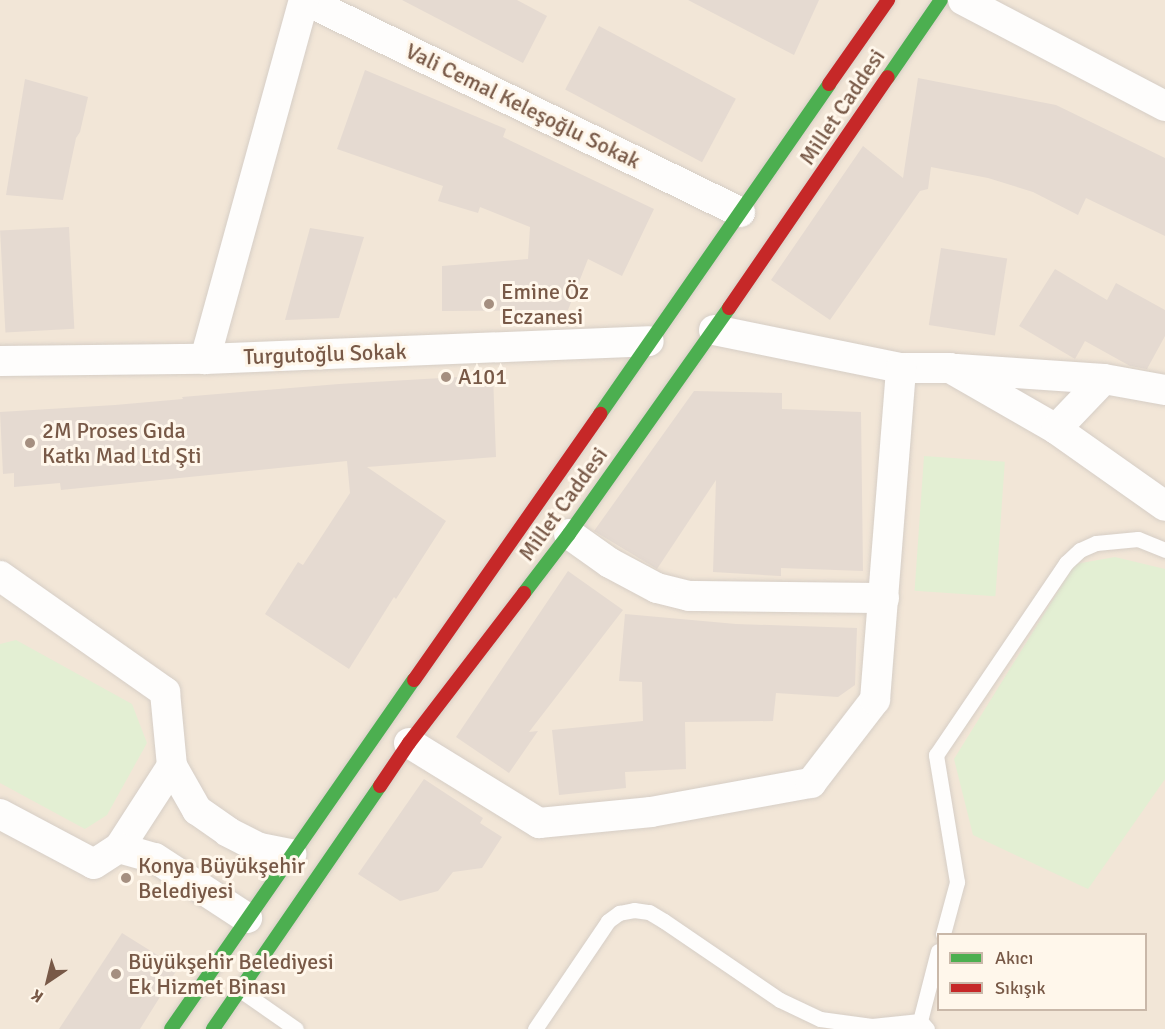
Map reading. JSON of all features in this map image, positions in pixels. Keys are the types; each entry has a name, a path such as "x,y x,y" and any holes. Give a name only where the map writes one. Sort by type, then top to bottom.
{"main road":[{"name":"Millet Caddesi","path":"171,1029 888,0"},
{"name":"Millet Caddesi","path":"213,1029 410,743 569,534 714,330 941,0"}],"street":[{"name":"Vali Cemal Keleşoğlu Sokak","path":"305,0 740,212"},
{"path":"205,359 305,0"},
{"path":"963,0 1165,106"},
{"path":"714,330 901,368 950,368 1104,379 1165,390"},
{"name":"Turgutoğlu Sokak","path":"0,361 205,359 649,341"},
{"path":"410,743 538,823 651,812 811,783 875,700 901,368"},
{"path":"950,368 1056,429 1165,506"},
{"path":"1056,429 1104,379"},
{"path":"569,534 610,562 657,588 688,596 884,598"},
{"path":"0,576 165,692 172,766 197,810 228,832 260,848 291,854"},
{"path":"0,814 94,864 119,848 172,766"},
{"path":"119,848 155,858 247,918"}],"lane":[{"path":"943,933 957,882 936,755 1066,563 1080,550 1096,543 1138,539 1165,550"},
{"path":"535,1029 608,921 620,913 634,910 649,912 664,921 799,1011 843,1024 871,1027 924,1025 937,961"},
{"path":"240,990 297,1029"}],"shaded area":[{"path":"0,0 1165,0 1165,1029 0,1029"}],"green space":[{"path":"924,456 1005,462 995,596 915,591"},
{"path":"1115,557 1165,569 1165,779 1088,889 973,835 954,759 1075,564"},
{"path":"16,640 132,704 147,743 107,815 85,829 0,783 0,644"}],"building":[{"path":"402,0 517,0 547,16 523,63"},
{"path":"688,0 819,0 794,55"},
{"path":"599,26 736,99 702,162 565,90"},
{"path":"365,70 506,129 503,137 654,209 622,276 588,259 568,310 442,311 442,266 528,259 530,227 480,207 478,213 438,201 443,186 337,149"},
{"path":"918,78 1056,105 1165,158 1165,236 1086,198 1078,215 1033,192 988,178 931,167 928,189 920,191 830,320 771,280 863,146 903,178"},
{"path":"25,79 88,97 80,132 76,138 63,200 6,195"},
{"path":"69,227 74,329 5,332 0,231"},
{"path":"310,228 364,237 339,318 285,320"},
{"path":"941,248 1007,258 995,336 929,325"},
{"path":"1055,269 1107,300 1116,283 1165,310 1165,336 1147,369 1130,366 1085,341 1075,359 1019,326"},
{"path":"493,375 496,457 367,467 446,521 396,599 394,597 349,669 265,614 298,562 303,565 350,493 347,461 61,490 60,483 14,487 14,473 3,474 0,412 115,405 339,384"},
{"path":"694,391 782,393 782,409 861,412 863,571 781,568 781,576 713,572 716,480 657,569 594,531"},
{"path":"568,571 623,610 529,732 538,731 509,773 456,737"},
{"path":"625,614 736,624 857,628 855,685 838,697 776,693 773,721 685,722 686,769 625,772 626,788 559,795 552,730 643,721 642,682 619,681"},
{"path":"424,779 483,818 480,823 502,837 482,868 453,872 438,891 400,901 358,874"},
{"path":"122,933 178,968 140,1029 59,1029"}],"traffic: fast":[{"path":"888,77 941,0"},
{"path":"600,414 829,84"},
{"path":"524,593 569,534 729,308"},
{"path":"171,1029 414,680"},
{"path":"213,1029 380,786"}],"traffic: jam":[{"path":"829,84 888,0"},
{"path":"729,308 888,77"},
{"path":"414,680 600,414"},
{"path":"380,786 409,743 524,593"}],"place":[{"name":"Emine Öz Eczanesi","path":"489,304"},
{"name":"A101","path":"446,377"},
{"name":"2M Proses Gıda Katkı Mad Ltd Şti","path":"30,443"},
{"name":"Konya Büyükşehir Belediyesi","path":"126,878"},
{"name":"Büyükşehir Belediyesi Ek Hizmet Binası","path":"116,974"}]}
